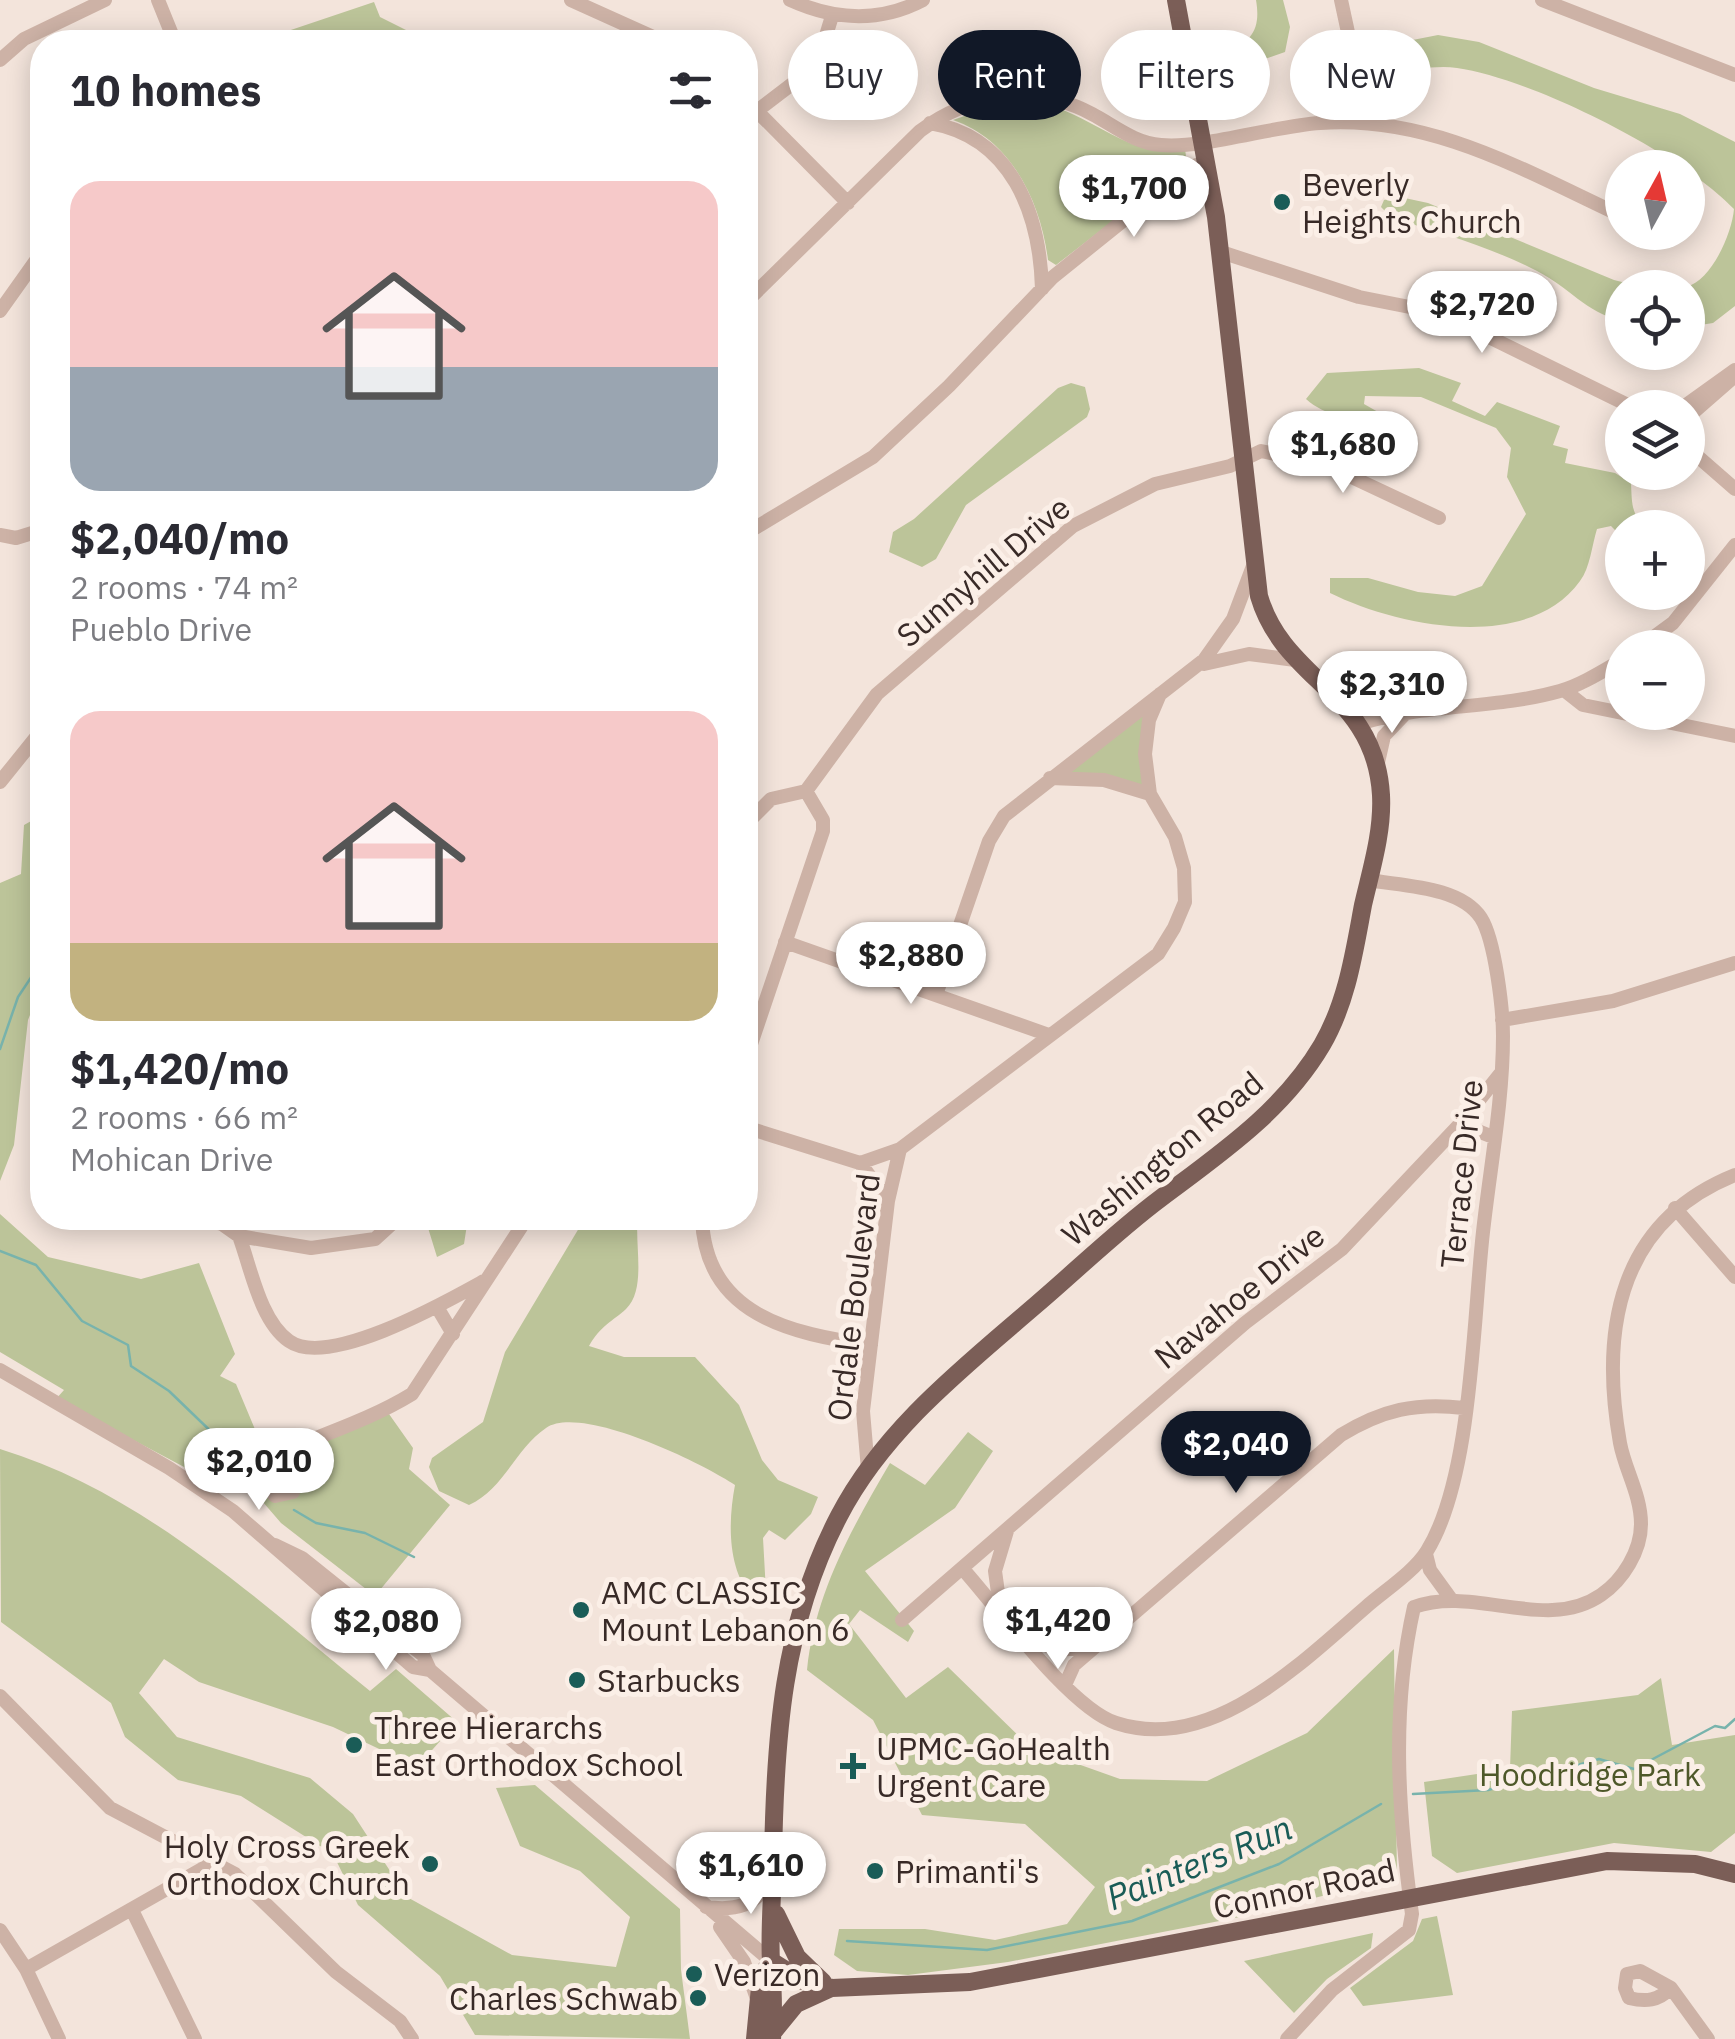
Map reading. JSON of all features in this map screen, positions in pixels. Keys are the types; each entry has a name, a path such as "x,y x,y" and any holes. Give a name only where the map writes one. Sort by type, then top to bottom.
{"main road":[{"name":"Washington Road","path":"766,2038 776,1987 771,1961 777,1747 790,1645 826,1542 868,1470 942,1387 1150,1207 1232,1146 1302,1074 1330,1030 1342,1000 1369,880 1381,808 1377,768 1360,724 1322,681 1296,660 1266,618 1254,566 1221,252 1176,0"},
{"name":"Connor Road","path":"771,1961 803,1980 832,1988 923,1986 1007,1977 1409,1896 1607,1861 1696,1864 1735,1874"},
{"path":"766,2038 796,2004 832,1988 797,1958 773,1906"},
{"name":"Washington Road","path":"766,2038 758,2007 761,1977 771,1961"}],"street":[{"path":"44,30 105,0"},
{"path":"158,0 170,30"},
{"path":"571,0 637,30"},
{"path":"790,0 832,16 889,12 923,0"},
{"path":"1341,0 1360,88 1362,122"},
{"path":"1542,0 1735,75"},
{"path":"832,16 817,65 760,112 848,202"},
{"path":"0,60 30,37"},
{"path":"758,291 930,123 981,101 1026,96 1072,105 1143,142 1168,146 1298,125 1362,122 1413,128 1473,146 1605,208"},
{"path":"930,123 974,137 1016,181 1034,218 1042,289"},
{"path":"758,526 873,456 950,386 1042,289 1173,174 1207,162"},
{"path":"1221,252 1359,298 1450,317 1605,394"},
{"path":"0,311 30,269"},
{"path":"1706,395 1735,373"},
{"name":"Sunnyhill Drive","path":"806,791 877,694 1062,534 1154,484 1262,451 1326,465 1440,518"},
{"path":"1705,463 1735,489"},
{"path":"0,534 16,538 30,534"},
{"path":"1663,630 1735,545"},
{"path":"936,992 996,828 1014,806 1194,669 1227,630 1254,566"},
{"path":"1194,669 1238,654 1296,660"},
{"path":"1360,724 1414,709 1516,701 1564,690 1605,669"},
{"path":"1322,681 1366,698 1414,709"},
{"path":"1564,690 1583,705 1735,736"},
{"name":"Ordale Boulevard","path":"868,1470 862,1418 888,1201 900,1149 1158,954 1185,902 1184,868 1175,838 1150,794 1145,754 1149,720 1160,694"},
{"path":"1377,768 1388,729 1414,709"},
{"path":"0,782 30,745"},
{"path":"1050,778 1104,780 1150,794"},
{"path":"758,812 771,799 806,791 823,820 823,831 758,1024"},
{"name":"Terrace Drive","path":"962,1568 1065,1685 1098,1714 1116,1723 1168,1726 1218,1715 1266,1690 1426,1554 1442,1519 1455,1472 1494,1137 1502,1020 1487,931 1478,914 1456,898 1369,880"},
{"path":"786,942 1049,1034"},
{"path":"1502,1020 1612,1002 1735,963"},
{"name":"Navahoe Drive","path":"902,1620 1245,1323 1342,1249 1460,1124 1500,1074"},
{"path":"1460,1124 1494,1137"},
{"path":"758,1131 860,1163 888,1201"},
{"path":"860,1163 900,1149"},
{"path":"1388,1588 1414,1607 1452,1599 1548,1610 1573,1607 1597,1598 1617,1582 1634,1555 1641,1526 1612,1396 1616,1321 1640,1251 1674,1208 1735,1175"},
{"path":"1674,1208 1735,1277"},
{"path":"231,1230 240,1236 311,1248 343,1246 375,1238 384,1230"},
{"path":"290,1448 389,1408 412,1394 519,1230"},
{"path":"702,1230 714,1268 731,1294 758,1316 795,1333 871,1345"},
{"path":"240,1236 271,1319 286,1340 302,1348 322,1351 437,1307 486,1280"},
{"path":"437,1307 453,1334"},
{"path":"0,1370 169,1468 276,1545 294,1568 414,1668 430,1670 771,1961"},
{"path":"1065,1685 1074,1666 1097,1645 1341,1435 1387,1410 1413,1405 1464,1408"},
{"path":"1002,1612 995,1571 1008,1529"},
{"path":"1426,1554 1430,1570 1452,1599"},
{"path":"1287,2039 1332,1990 1403,1937 1412,1922 1399,1800 1399,1726 1402,1674 1414,1607"},
{"path":"1025,1638 1060,1650 1097,1645"},
{"path":"0,1696 110,1808 140,1828 216,1861 264,1898 336,1972 400,2022 412,2039"},
{"path":"26,1968 216,1861"},
{"path":"705,1907 736,1908 750,1903 773,1875"},
{"path":"705,1907 744,1962 758,2007"},
{"path":"132,1910 195,2039"},
{"path":"0,1930 26,1968 59,2039"},
{"path":"1671,1988 1708,2039"}],"green space":[{"path":"1256,0 1283,0 1290,27 1285,52 1270,57 1270,30 1254,30"},
{"path":"374,2 380,17 406,30 291,30"},
{"path":"1431,36 1479,42 1594,88 1680,114 1735,142 1735,306 1713,323 1705,324 1705,275 1719,255 1734,209 1705,184 1705,150 1654,150 1605,122 1526,87 1457,68 1431,68"},
{"path":"1081,118 1130,143 1147,149 1185,149 1186,156 1168,166 1131,207 1056,265 1048,260 1038,217 1020,176 992,142 953,120"},
{"path":"1400,197 1428,203 1605,276 1605,315 1519,262 1392,218 1381,207 1384,200"},
{"path":"1419,368 1461,383 1452,401 1485,416 1497,402 1560,426 1553,445 1568,449 1565,463 1605,471 1605,490 1631,490 1634,510 1605,510 1605,527 1597,529 1580,581 1557,604 1529,618 1461,627 1426,623 1391,616 1330,593 1330,578 1368,578 1418,592 1455,596 1482,586 1526,514 1507,477 1511,448 1496,428 1421,397 1365,396 1364,404 1378,412 1377,435 1366,435 1352,423 1306,399 1327,373"},
{"path":"1071,383 1085,387 1090,409 1087,417 966,505 936,559 922,567 889,552 893,532 914,519 1058,388"},
{"path":"1146,712 1143,790 1063,773"},
{"path":"30,822 30,1015 14,1145 0,1181 0,883 21,874 24,825"},
{"path":"0,1214 48,1257 141,1279 199,1263 235,1354 220,1376 236,1384 262,1446 206,1473 186,1468 56,1399 64,1390 0,1352"},
{"path":"429,1230 466,1230 464,1244 437,1257"},
{"path":"578,1230 637,1230 638,1278 632,1300 589,1346 624,1357 695,1357 739,1405 762,1460 778,1480 818,1497 811,1514 785,1540 769,1530 763,1538 766,1592 753,1599 738,1574 732,1545 735,1485 670,1451 612,1430 563,1423 546,1428 481,1498 469,1505 439,1491 429,1467 432,1458 483,1422 505,1352"},
{"path":"389,1414 413,1448 409,1469 450,1505 375,1596 281,1523 256,1494 263,1460"},
{"path":"968,1432 993,1451 955,1508 865,1571 914,1631 908,1642 860,1610 849,1624 906,1698 948,1667 1030,1747 1120,1779 1207,1781 1307,1733 1394,1649 1397,1877 1240,1917 1008,1962 908,1975 857,1971 834,1955 839,1929 925,1929 995,1940 1067,1924 1095,1887 1025,1824 922,1815 873,1720 807,1670 826,1588 890,1463 925,1485"},
{"path":"0,1449 52,1468 150,1520 241,1586 370,1691 396,1669 457,1722 417,1767 333,1727 199,1682 164,1659 139,1693 177,1737 310,1778 353,1814 407,1897 512,1955 616,1967 630,1917 580,1871 520,1846 496,1788 535,1785 680,1909 681,1970 690,2039 475,2035 440,1976 358,1905 333,1854 241,1796 178,1780 125,1737 111,1703 1,1622"},
{"name":"Hoodridge Park","path":"1661,1678 1672,1745 1735,1735 1735,1833 1711,1852 1614,1843 1457,1873 1432,1856 1424,1782 1510,1769 1512,1711 1638,1695"},
{"path":"1437,1916 1453,1995 1363,2006 1350,1988 1413,1941 1422,1919"},
{"path":"1373,1933 1371,1948 1327,1979 1294,2013 1244,1961"}],"waterway":[{"path":"0,1049 18,997 30,979"},
{"name":"Painters Run","path":"0,1251 36,1265 82,1321 128,1345 131,1366 169,1391 225,1445"},
{"name":"Painters Run","path":"294,1510 316,1523 365,1533 414,1557"},
{"name":"Painters Run","path":"1413,1794 1488,1790 1599,1759 1634,1769 1715,1726 1725,1728 1735,1719"},
{"name":"Painters Run","path":"847,1941 987,1950 1132,1921 1279,1864 1381,1804"}],"place":[{"name":"Beverly Heights Church","path":"1282,202"},
{"name":"AMC CLASSIC Mount Lebanon 6","path":"581,1610"},
{"name":"Starbucks","path":"577,1680"},
{"name":"Three Hierarchs East Orthodox School","path":"354,1745"},
{"name":"UPMC-GoHealth Urgent Care","path":"853,1766"},
{"name":"Holy Cross Greek Orthodox Church","path":"430,1864"},
{"name":"Primanti's","path":"875,1871"},
{"name":"Verizon","path":"694,1974"},
{"name":"Charles Schwab","path":"698,1998"}]}
